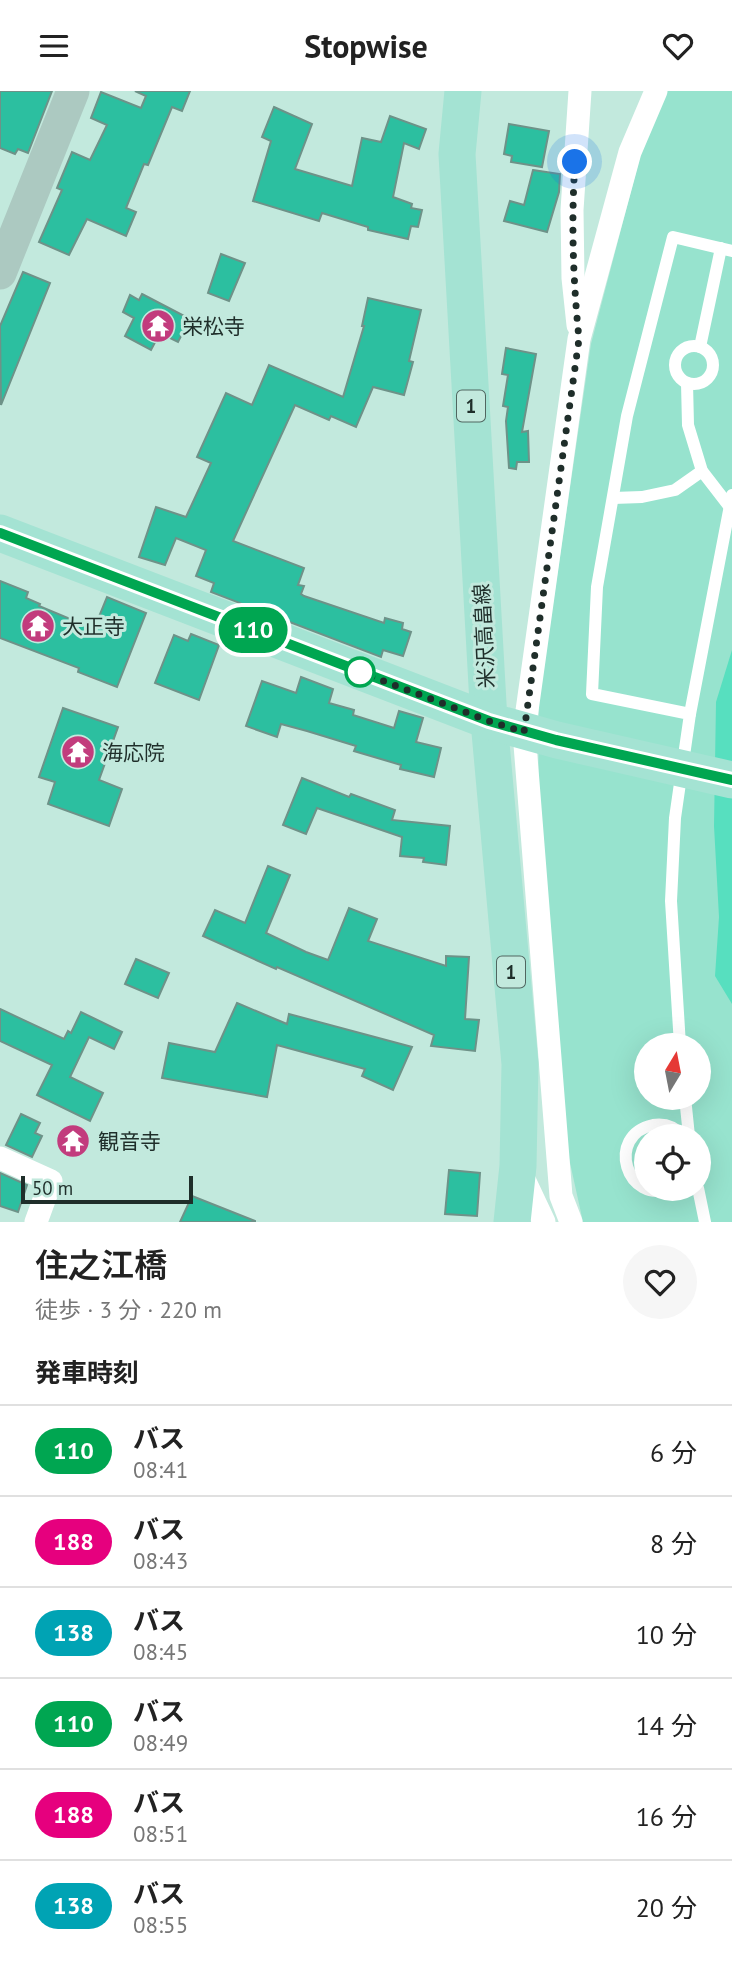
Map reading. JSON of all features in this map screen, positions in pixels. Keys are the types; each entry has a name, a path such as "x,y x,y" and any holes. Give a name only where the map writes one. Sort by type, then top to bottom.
{"main road":[{"name":"米沢高畠線","path":"463,91 457,154 489,721 520,1064 518,1166 512,1222"},
{"path":"0,533 489,721 540,736 732,780"}],"street":[{"path":"0,273 73,91"},
{"path":"579,339 573,278 572,210 580,91"},
{"path":"571,1222 561,1196 540,736 579,339 630,152 656,91"},
{"path":"0,1158 51,1181 36,1222"},
{"path":"518,1166 544,1222"}],"lane":[{"path":"690,714 592,694 597,587 627,416 673,237 727,249 700,347"},
{"path":"700,347 711,356 712,371 702,382 687,383 676,373 675,359 685,348 700,347"},
{"path":"679,1033 671,901 675,818 690,714 731,501 702,471 688,425 687,383"},
{"path":"613,498 642,497 675,489 702,471"},
{"path":"634,1137 627,1147 626,1168 634,1179"},
{"path":"701,1201 705,1222"}],"shaded area":[{"path":"666,91 732,91 732,1222 583,1222 565,1140 538,809 539,700 591,344 640,157"},
{"path":"732,650 732,1004 715,976 719,917 714,826 716,702"}],"building":[{"path":"0,91 52,91 28,153 18,149 15,154 0,148"},
{"path":"135,91 190,91 182,111 172,107 148,165 144,164 126,208 136,212 126,236 87,219 69,255 39,242 62,190 57,188 72,152 90,160 107,125 91,118 101,92 141,108 146,96"},
{"path":"274,107 312,124 295,169 352,186 362,138 381,142 390,116 426,129 419,149 404,143 393,197 412,204 411,208 422,210 418,227 411,226 408,239 368,230 368,227 322,213 319,221 253,201 271,141 262,137"},
{"path":"509,124 549,131 542,167 511,162 512,156 504,154"},
{"path":"533,170 560,174 559,192 547,232 504,221 510,201 524,205"},
{"path":"221,254 245,263 229,301 208,293"},
{"path":"23,272 50,283 1,405 0,326"},
{"name":"栄松寺","path":"142,294 190,319 178,342 160,333 151,350 125,336 134,318 123,312 130,295 139,300"},
{"path":"368,298 421,310 409,361 413,362 404,395 373,387 356,427 331,416 329,420 295,405 233,541 304,568 298,585 304,586 301,594 304,596 384,623 385,618 403,623 402,629 411,632 403,656 383,650 381,657 211,592 214,583 196,576 206,550 176,538 165,565 139,557 156,507 186,517 211,463 197,457 226,393 252,405 269,365 343,397 364,326"},
{"path":"506,348 536,354 522,432 528,431 529,462 517,462 516,469 509,468 506,421 508,407 503,406 508,375 502,374"},
{"path":"0,581 28,592 26,598 40,604 39,606 94,629 107,597 146,613 117,687 78,672 79,668 0,638"},
{"path":"191,634 219,645 199,700 155,683 174,635 188,641"},
{"path":"301,677 333,689 329,703 354,710 353,715 394,728 399,711 423,718 416,742 441,748 434,777 400,769 401,765 354,751 356,746 307,731 281,724 277,737 246,726 262,681 296,693"},
{"name":"海応院","path":"63,708 118,727 99,780 122,789 109,826 48,804 55,782 39,777"},
{"path":"302,778 349,797 351,794 395,810 392,820 450,826 446,865 423,862 424,858 400,856 402,837 317,808 306,834 283,825"},
{"path":"268,866 290,875 266,933 306,952 328,960 349,908 377,919 368,941 446,966 446,956 469,957 465,1019 479,1020 475,1051 431,1046 434,1035 203,936 215,910 245,923"},
{"path":"136,959 169,973 158,998 125,984"},
{"path":"237,1003 287,1024 289,1014 412,1047 393,1090 362,1076 365,1069 277,1045 267,1097 162,1078 169,1043 215,1052"},
{"path":"0,1009 64,1039 68,1031 71,1033 81,1012 122,1032 114,1049 89,1037 70,1077 103,1093 90,1121 37,1095 52,1065 0,1041"},
{"path":"21,1114 40,1123 35,1133 42,1136 32,1157 6,1145"},
{"path":"449,1170 480,1173 477,1216 445,1214"},
{"path":"0,1173 27,1185 18,1212 0,1206"},
{"path":"192,1196 255,1221 255,1222 180,1222"}],"bus line":[{"name":"110","path":"0,533 489,721 556,740 732,780"}],"place":[{"name":"栄松寺","path":"158,326"},
{"name":"大正寺","path":"38,626"},
{"name":"海応院","path":"78,752"},
{"name":"観音寺","path":"73,1141"}],"route":[{"path":"360,672 524,732 579,339 573,278 572,210 575,162"}]}
